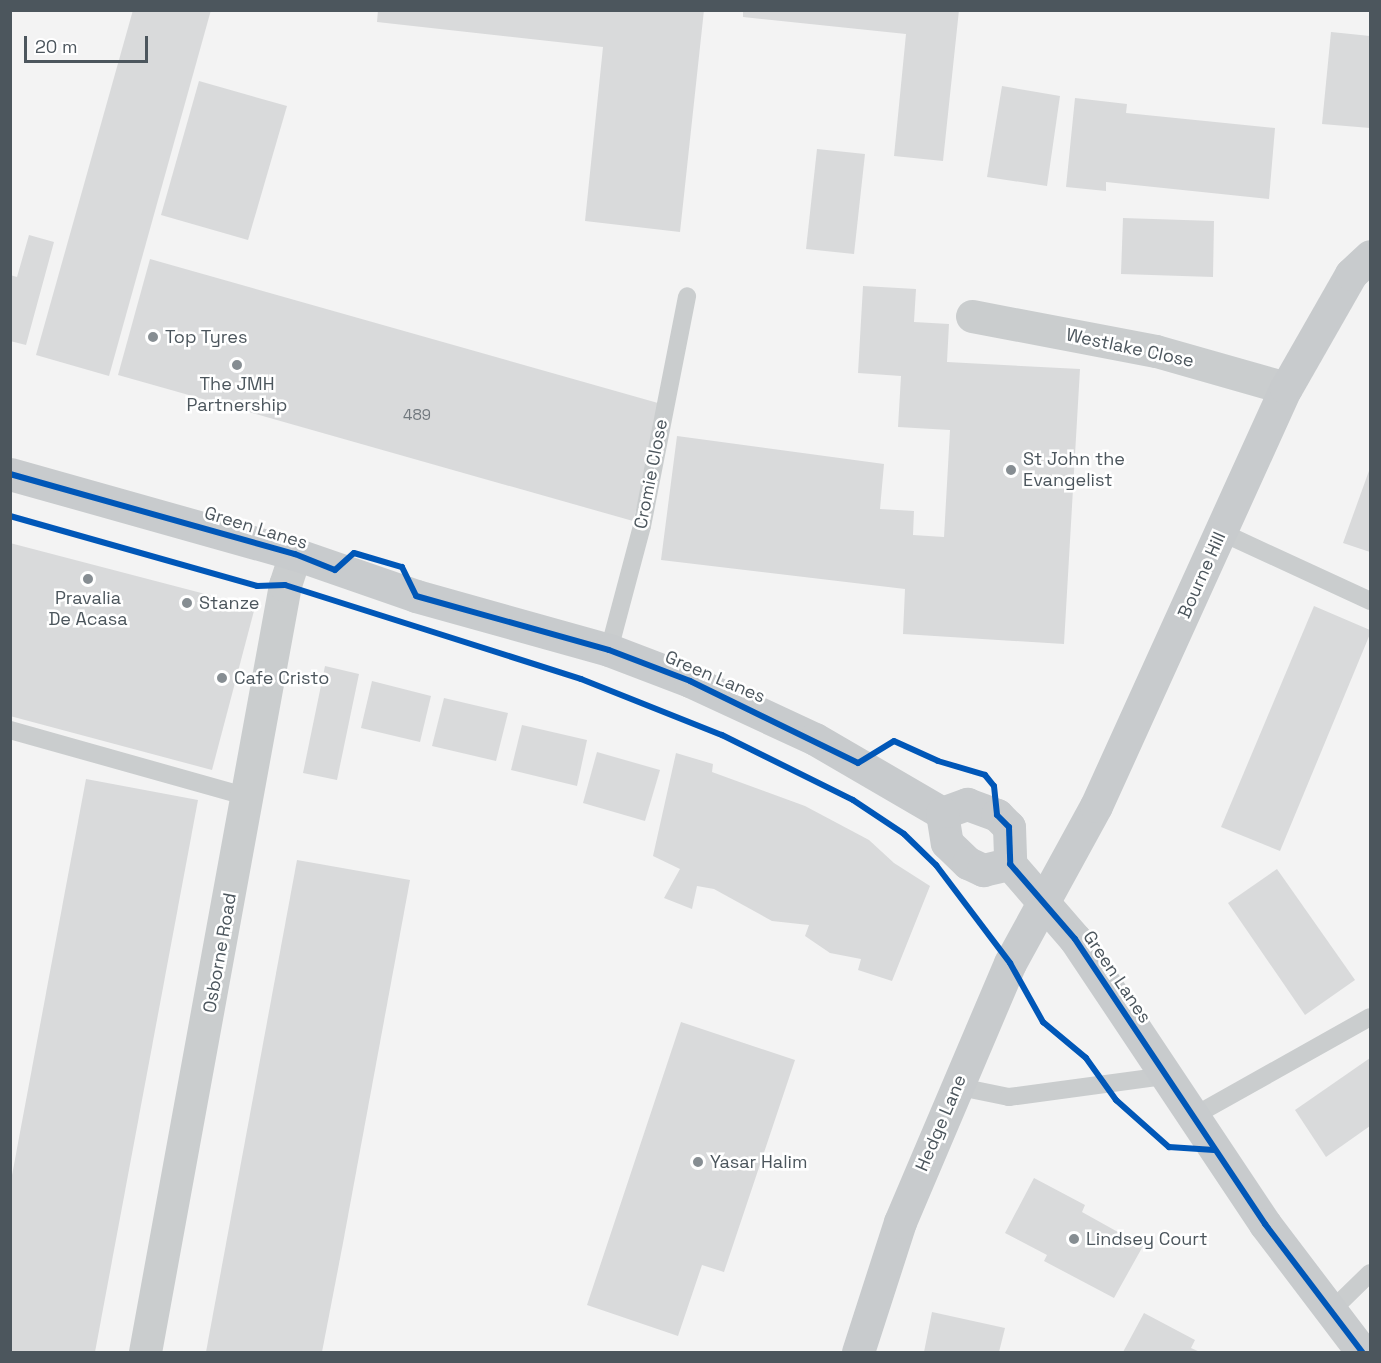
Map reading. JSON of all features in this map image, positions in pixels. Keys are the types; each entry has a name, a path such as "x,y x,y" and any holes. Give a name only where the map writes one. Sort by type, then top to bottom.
{"main road":[{"name":"Bourne Hill","path":"1043,901 1096,806 1286,388 1351,274 1371,256"},
{"name":"Green Lanes","path":"10,474 295,554 416,596 609,650 690,681 815,739 942,813"},
{"path":"968,804 997,815 1009,827 1010,864 983,870 968,863 947,843 942,813 968,804"},
{"name":"Green Lanes","path":"1010,864 1075,939 1191,1117 1330,1312 1362,1353"},
{"name":"Hedge Lane","path":"858,1353 900,1222 955,1086 1010,963 1043,901"}],"street":[{"name":"Westlake Close","path":"972,316 1156,351 1286,388"},
{"name":"Osborne Road","path":"145,1353 249,797 285,585 295,554"}],"lane":[{"name":"Cromie Close","path":"609,650 642,526 687,296"},
{"path":"1221,532 1371,601"},
{"path":"10,730 249,797"},
{"path":"1191,1117 1371,1017"},
{"path":"955,1086 1010,1096 1164,1076"},
{"path":"1330,1312 1371,1273"}],"building":[{"path":"133,10 211,10 109,376 36,355"},
{"path":"378,10 704,10 680,232 585,221 603,47 377,22"},
{"path":"743,10 959,10 943,161 894,156 906,34 743,17"},
{"path":"1331,32 1370,36 1370,128 1322,124"},
{"path":"199,81 287,106 248,240 161,215"},
{"path":"1002,86 1060,96 1047,186 987,177"},
{"path":"1075,98 1127,104 1126,113 1275,128 1269,199 1106,182 1106,191 1066,187"},
{"path":"817,149 865,154 854,254 806,249"},
{"path":"1123,218 1214,221 1213,277 1121,274"},
{"path":"29,235 54,242 26,345 10,341 10,275 17,277"},
{"path":"150,259 665,405 633,521 118,375"},
{"name":"St John the Evangelist","path":"863,286 916,289 914,322 949,324 947,362 1080,369 1064,644 903,634 905,589 661,560 677,436 884,464 880,509 914,511 913,535 944,537 950,430 898,427 901,376 858,373"},
{"path":"1370,468 1370,552 1343,543"},
{"path":"10,543 255,607 212,770 10,716"},
{"path":"1314,606 1370,630 1370,634 1280,851 1221,827"},
{"path":"325,666 359,674 337,780 303,773"},
{"path":"372,681 431,696 420,742 361,728"},
{"path":"444,698 508,713 496,761 432,746"},
{"path":"522,725 587,740 577,786 511,770"},
{"path":"597,752 660,770 645,821 583,803"},
{"path":"676,753 713,764 712,772 805,806 869,840 894,863 930,886 892,981 858,970 861,959 830,953 805,936 809,925 772,921 714,889 697,886 692,909 664,898 680,869 653,856"},
{"path":"86,779 198,800 95,1352 10,1352 10,1186"},
{"path":"297,860 410,880 343,1243 322,1352 206,1352"},
{"path":"1277,869 1355,980 1305,1015 1228,903"},
{"name":"Yasar Halim","path":"681,1022 795,1060 724,1272 702,1265 678,1336 587,1305"},
{"path":"1370,1058 1370,1126 1326,1157 1295,1110"},
{"name":"Lindsey Court","path":"1034,1178 1085,1205 1082,1212 1143,1246 1114,1298 1044,1261 1047,1255 1005,1233"},
{"path":"932,1312 1005,1328 999,1352 924,1352"},
{"path":"1144,1313 1195,1340 1191,1348 1200,1352 1123,1352"}],"cycle path":[{"path":"10,474 295,554 335,570 354,553 402,567 416,596 609,650 690,681 858,763 894,741 938,761 985,775 994,786 997,815 1009,827 1010,864 1075,939 1265,1224 1362,1352"},
{"path":"10,516 257,586 285,585 581,679 722,735 853,800 904,834 936,865 1010,963 1043,1022 1086,1058 1116,1100 1169,1147 1214,1150"}],"place":[{"name":"Top Tyres","path":"153,337"},
{"name":"The JMH Partnership","path":"237,365"},
{"name":"St John the Evangelist","path":"1011,470"},
{"name":"Pravalia De Acasa","path":"88,579"},
{"name":"Stanze","path":"187,603"},
{"name":"Cafe Cristo","path":"222,678"},
{"name":"Yasar Halim","path":"698,1162"},
{"name":"Lindsey Court","path":"1074,1239"}]}
